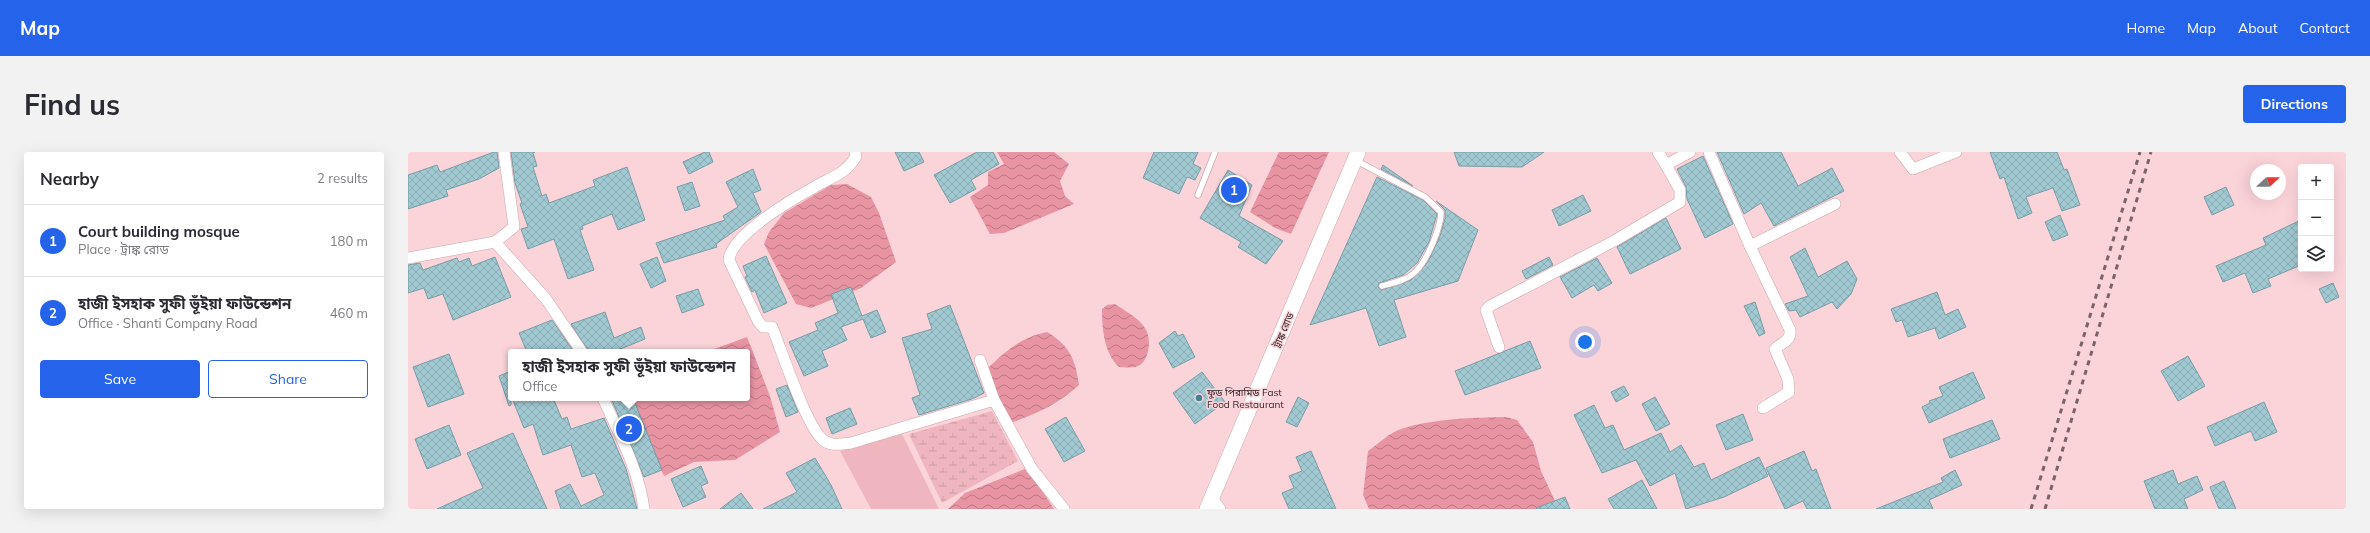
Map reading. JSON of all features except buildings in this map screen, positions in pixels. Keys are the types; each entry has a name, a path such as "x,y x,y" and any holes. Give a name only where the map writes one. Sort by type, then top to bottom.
{"main road":[{"name":"ট্রাঙ্ক রোড","path":"1213,505 1356,156"}],"street":[{"path":"408,258 496,242 514,227 504,152"},
{"path":"855,152 856,156 852,165 836,177 784,206 754,226 729,252 729,260 758,321 763,327 772,327 810,420 822,440 833,445 851,444 994,400"},
{"path":"1499,347 1487,317 1486,310 1490,306 1614,241 1680,202 1680,190 1658,152"},
{"path":"1666,166 1690,152"},
{"path":"1709,152 1750,246 1790,330 1790,336 1787,341 1775,349 1788,378 1789,392 1763,408"},
{"path":"1900,152 1913,169 1956,152"},
{"path":"1750,246 1835,204"},
{"path":"496,242 546,299 580,349"},
{"path":"980,360 994,400 1032,469 1064,509"},
{"path":"604,401 630,459 642,494 644,509"}],"lane":[{"path":"1198,195 1215,152"},
{"path":"1356,156 1425,197 1442,212 1441,222 1416,272 1402,280 1382,286"}],"green space":[{"path":"992,411 1018,461 942,503 909,434"},
{"path":"902,434 939,509 871,509 840,451"}],"water":[{"path":"997,152 1054,152 1069,164 1060,181 1065,196 1074,204 1004,233 990,234 970,197 988,185 988,172 1004,164"},
{"path":"1279,152 1329,152 1291,234 1275,228 1250,212"},
{"path":"847,184 871,197 879,213 896,262 861,288 811,308 796,304 764,244 769,232 784,213 831,185"},
{"path":"1115,304 1140,322 1148,334 1148,352 1143,362 1135,367 1119,367 1110,355 1107,348 1103,332 1102,309 1107,305"},
{"path":"1047,332 1055,337 1070,354 1076,368 1079,385 1048,407 1013,422 1003,412 999,405 993,390 989,367 1015,345 1030,337"},
{"path":"747,337 770,396 780,432 735,460 694,462 664,476 628,401 750,401 750,349 714,349"},
{"path":"1506,417 1517,420 1533,442 1541,471 1555,501 1537,509 1369,509 1363,495 1368,451 1388,436 1401,429 1414,425 1453,419"},
{"path":"1027,468 1054,509 948,509 965,493"}],"railway":[{"path":"2031,509 2140,152"},
{"path":"2045,509 2151,152"}],"place":[{"name":"Court building mosque","path":"1234,190"},
{"name":"ফুড পিরামিড Fast Food Restaurant","path":"1199,398"},
{"name":"হাজী ইসহাক সুফী ভূঁইয়া ফাউন্ডেশন","path":"629,429"}]}
